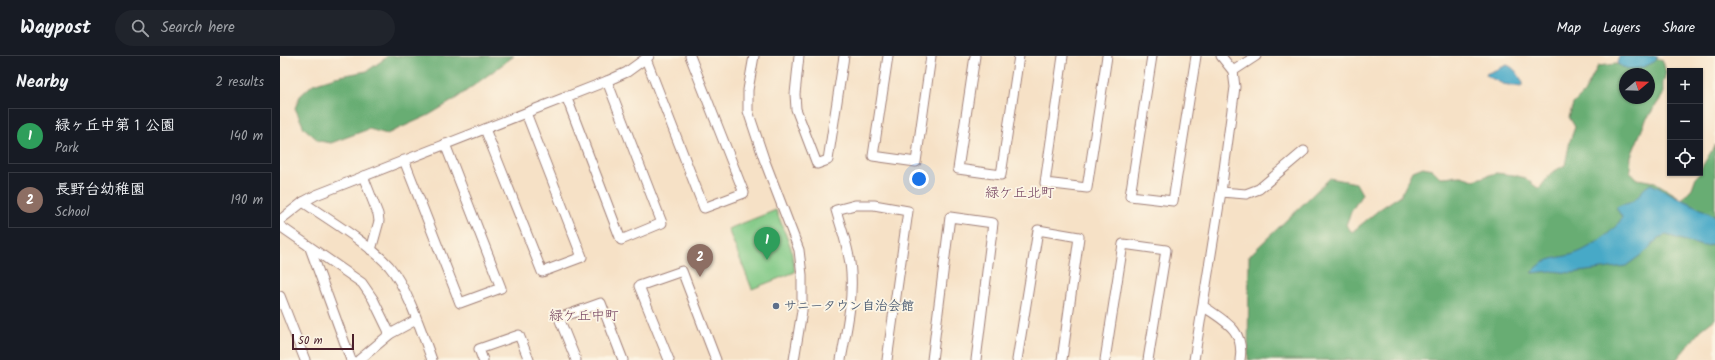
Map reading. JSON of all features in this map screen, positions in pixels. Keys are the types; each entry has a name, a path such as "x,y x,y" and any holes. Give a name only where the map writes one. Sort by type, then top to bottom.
{"street":[{"path":"280,220 303,202 316,195 607,81 627,72 647,58 704,208 744,192 690,56"},
{"path":"754,56 748,90 748,111 764,159 799,250 802,275 802,311 794,360"},
{"path":"799,56 795,94 796,109 816,164 828,160 844,56"},
{"path":"888,56 873,156 916,162 931,56"},
{"path":"975,56 958,169 1001,175 1019,56"},
{"path":"1063,56 1045,183 1088,188 1107,56"},
{"path":"1152,56 1130,196 1173,201 1196,56"},
{"path":"1194,360 1221,192 1235,87 1233,71 1221,56"},
{"path":"1233,71 1256,56"},
{"path":"566,96 621,240 662,223 607,81"},
{"path":"485,129 542,272 582,257 526,113"},
{"path":"404,160 460,303 501,288 445,144"},
{"path":"1221,192 1246,194 1260,188 1304,151"},
{"path":"363,176 379,220 371,250"},
{"path":"303,202 371,250 389,266 402,285 432,360"},
{"path":"841,360 851,300 851,272 847,244 836,210 855,205 874,205 908,211 887,360"},
{"path":"932,360 950,217 993,223 976,360"},
{"path":"280,226 362,283 373,299 390,334"},
{"path":"1017,360 1038,230 1079,237 1062,360"},
{"path":"1105,360 1123,244 1166,250 1148,360"},
{"path":"310,248 351,360"},
{"path":"669,360 639,286 682,271 716,360"},
{"path":"280,296 305,360"},
{"path":"576,360 559,318 600,303 623,360"},
{"path":"1202,306 1231,326 1237,334 1242,350 1240,360"},
{"path":"359,360 390,334 416,320"},
{"path":"483,360 479,349 519,335 529,360"}],"green space":[{"path":"387,56 514,56 454,100 429,115 387,134 369,129 331,143 319,141 304,128 295,108 300,96 313,84 335,77 367,71"},
{"path":"1655,58 1663,61 1666,73 1663,83 1663,95 1646,120 1631,156 1630,172 1638,179 1655,182 1682,199 1692,188 1696,177 1703,176 1703,165 1715,145 1715,319 1701,330 1676,360 1248,360 1249,256 1330,178 1356,183 1362,194 1351,212 1346,225 1352,232 1380,209 1401,195 1413,171 1423,167 1432,169 1440,177 1461,176 1474,180 1496,173 1514,175 1525,178 1539,189 1551,173 1565,165 1570,141 1575,127 1569,117 1573,104 1584,93 1598,66 1615,64 1638,68"},
{"path":"776,210 791,248 795,272 752,289 728,229"}],"water":[{"path":"1619,56 1658,56 1650,64 1639,68 1627,68 1617,63"},
{"path":"1507,65 1515,70 1523,83 1521,87 1503,84 1487,76 1486,74"},
{"path":"1651,184 1715,216 1715,244 1702,246 1666,235 1658,238 1649,249 1626,266 1571,273 1551,271 1532,273 1548,260 1579,252 1603,238 1615,227 1622,217 1616,208 1620,205 1632,202 1645,188"}],"place":[{"name":"緑ヶ丘中第１公園","path":"767,260"},
{"name":"長野台幼稚園","path":"700,277"},
{"name":"サニータウン自治会館","path":"776,306"}],"district":[{"name":"緑ケ丘北町","path":"1020,193"},
{"name":"緑ケ丘中町","path":"584,316"}]}
